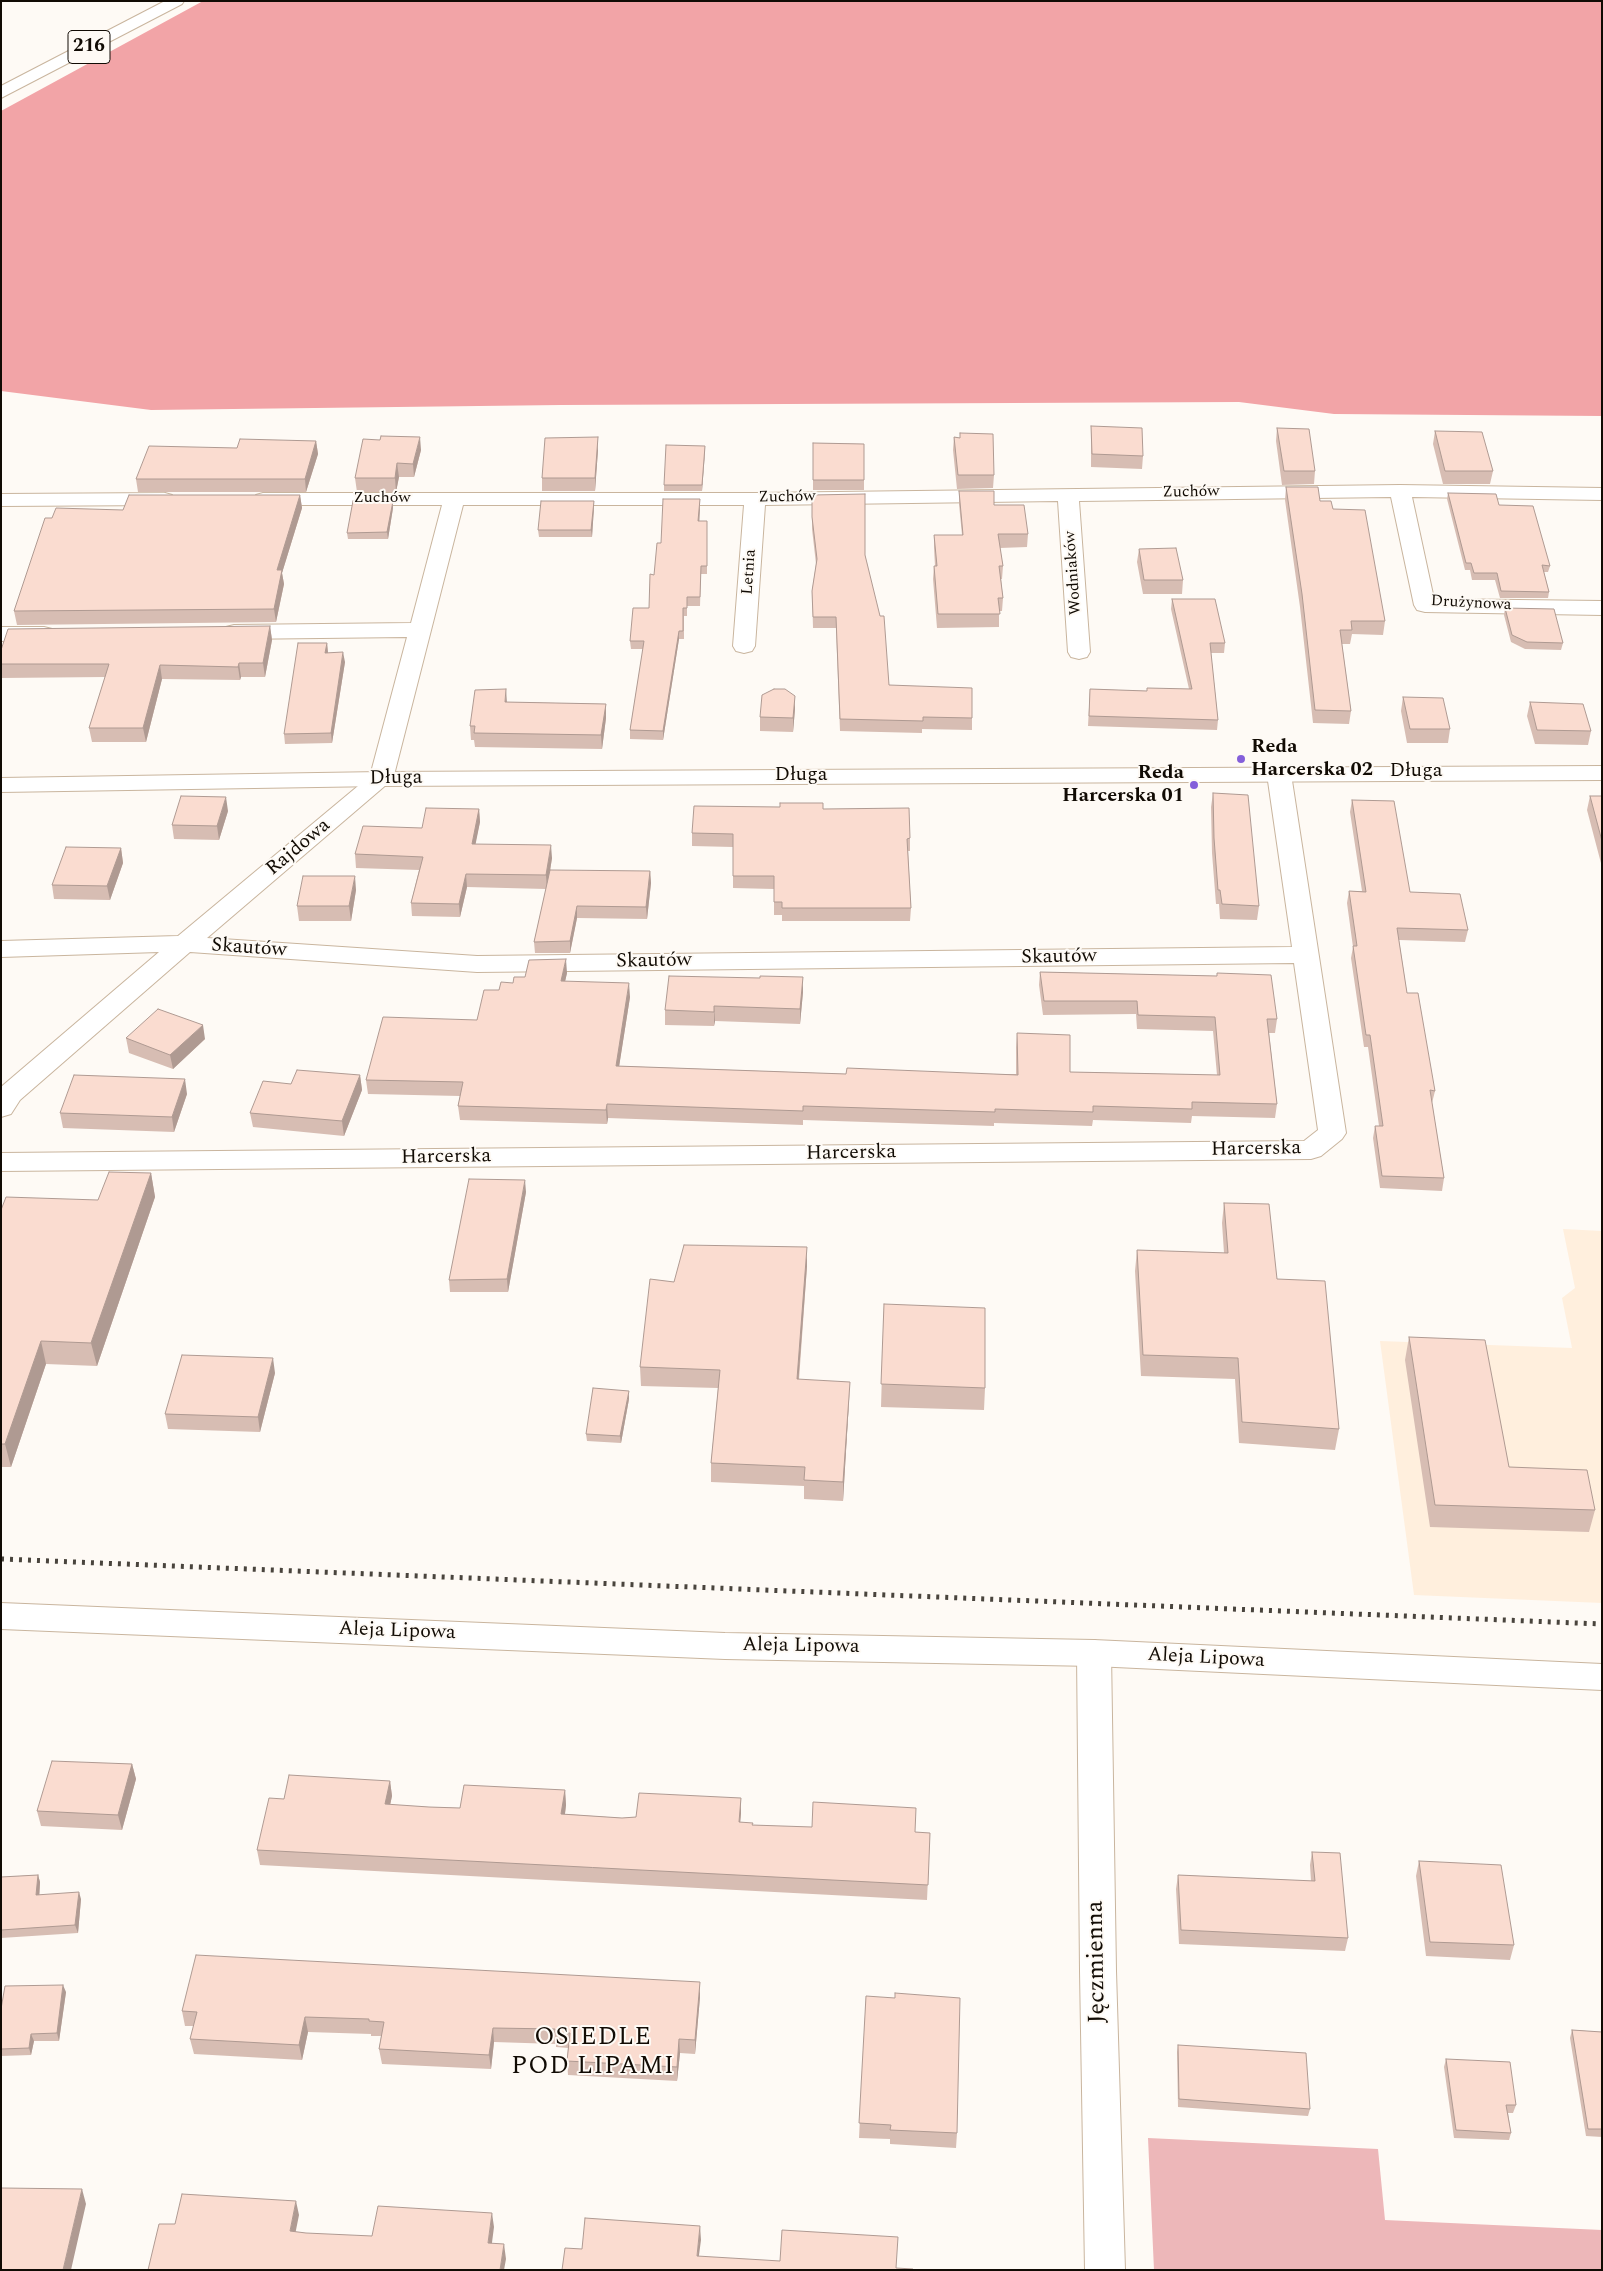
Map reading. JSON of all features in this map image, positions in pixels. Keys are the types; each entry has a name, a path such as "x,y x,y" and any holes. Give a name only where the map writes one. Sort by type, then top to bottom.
{"street":[{"name":"216","path":"1,83 158,1"},
{"name":"216","path":"1,93 176,1"},
{"name":"Zuchów","path":"248,499 755,499 1400,491 1602,494"},
{"name":"Drużynowa","path":"1400,491 1425,605 1602,608"},
{"name":"Wodniaków","path":"1068,495 1079,652"},
{"path":"381,779 454,499"},
{"name":"Letnia","path":"744,646 755,499"},
{"path":"1,500 188,500"},
{"path":"211,632 420,630"},
{"path":"1,634 61,634"},
{"name":"Długa","path":"1,785 381,779 1602,772"},
{"name":"Harcerska","path":"1,1162 1311,1150 1332,1133 1279,774"},
{"name":"Rajdowa","path":"1,1108 10,1094 184,944 381,779"},
{"name":"Skautów","path":"1,950 184,944 477,964 1307,955"},
{"name":"Aleja Lipowa","path":"1,1616 724,1646 1094,1654 1602,1677"},
{"name":"Jęczmienna","path":"1094,1654 1098,1971 1105,2270"}],"shaded area":[{"path":"203,1 1602,1 1602,416 1334,414 1239,402 561,405 151,410 1,391 1,111"},
{"path":"1563,1229 1602,1231 1602,1603 1414,1595 1380,1341 1572,1348 1562,1298 1575,1288"},
{"path":"1148,2138 1378,2149 1385,2220 1602,2230 1602,2270 1154,2270"}],"building":[{"path":"1091,426 1142,428 1143,456 1092,454"},
{"path":"1277,428 1309,429 1315,471 1284,471"},
{"path":"1435,431 1482,432 1493,471 1445,471"},
{"path":"960,433 993,434 994,475 958,475 954,437 960,438"},
{"path":"381,436 420,437 413,464 397,463 395,478 355,478 363,439 380,440"},
{"path":"598,437 595,478 542,478 545,438"},
{"path":"240,439 316,441 305,479 136,479 149,446 237,448"},
{"path":"813,443 864,444 864,480 813,480"},
{"path":"666,445 705,446 702,485 664,485"},
{"path":"1286,487 1318,487 1320,501 1331,501 1333,509 1365,510 1385,621 1351,621 1352,630 1340,630 1351,711 1315,710 1302,594"},
{"path":"959,491 994,491 994,505 1024,505 1028,534 998,534 1003,566 999,566 1003,598 998,598 1000,614 938,614 934,566 937,566 934,535 963,535"},
{"path":"1448,493 1496,494 1499,505 1533,506 1550,566 1542,565 1549,592 1501,591 1497,573 1474,573 1471,563 1466,563"},
{"path":"865,494 865,555 880,616 884,616 889,685 972,688 972,718 923,717 923,721 840,719 836,617 813,617 812,591 817,559 812,517 812,495"},
{"path":"129,495 300,495 277,570 282,570 274,609 14,611 45,518 52,518 56,508 123,510"},
{"path":"663,499 700,499 698,521 707,521 707,566 701,566 700,597 687,597 687,608 683,608 683,631 679,631 663,731 630,730 644,641 630,641 633,608 649,608 650,574 654,575 657,543 661,543"},
{"path":"353,501 393,501 387,532 347,533"},
{"path":"541,501 594,501 591,530 538,530"},
{"path":"1176,548 1183,580 1144,580 1139,549"},
{"path":"1172,599 1215,599 1225,643 1210,643 1218,720 1089,716 1090,689 1147,691 1147,688 1192,689"},
{"path":"1505,608 1554,609 1563,643 1527,642 1512,635"},
{"path":"270,626 263,663 239,663 238,667 160,665 143,728 89,728 109,664 1,664 1,650 8,629"},
{"path":"298,643 327,643 325,653 343,652 331,733 284,734"},
{"path":"506,689 505,702 606,704 601,735 474,733 475,726 470,726 475,690"},
{"path":"774,689 785,689 795,696 793,718 760,717 762,695"},
{"path":"1403,697 1443,698 1450,729 1410,729"},
{"path":"1530,702 1583,704 1591,731 1537,730"},
{"path":"1213,793 1248,795 1259,906 1222,904 1220,890 1218,890"},
{"path":"181,796 226,797 217,826 172,825"},
{"path":"1590,796 1602,796 1602,841"},
{"path":"1352,800 1394,801 1410,892 1460,894 1468,930 1397,928 1407,993 1418,993 1435,1091 1430,1090 1444,1178 1382,1176 1375,1126 1383,1126 1370,1035 1366,1035 1353,946 1357,946 1349,891 1366,892"},
{"path":"780,803 823,803 823,809 909,808 910,838 907,839 911,908 782,908 782,902 774,902 774,876 733,876 733,834 692,833 694,806 780,807"},
{"path":"426,808 479,809 472,844 551,845 546,875 466,874 459,904 411,903 423,857 355,854 363,826 422,828"},
{"path":"66,847 121,848 107,886 52,885"},
{"path":"550,870 650,871 646,907 577,906 570,941 534,942"},
{"path":"303,876 355,876 349,906 297,906"},
{"path":"566,959 561,981 629,983 616,1066 846,1074 847,1068 1018,1075 1017,1033 1070,1035 1070,1072 1220,1075 1215,1017 1138,1015 1137,1001 1044,1001 1040,972 1217,976 1217,973 1271,975 1277,1019 1267,1019 1277,1104 1192,1102 1192,1109 1093,1106 1093,1112 995,1109 995,1112 803,1106 803,1111 607,1104 606,1110 458,1106 463,1082 366,1080 383,1017 477,1020 484,990 499,990 501,982 513,983 514,977 525,977 529,960"},
{"path":"669,976 803,977 800,1009 714,1006 714,1012 665,1010"},
{"path":"158,1009 203,1025 170,1055 126,1038"},
{"path":"297,1070 360,1075 342,1121 250,1113 263,1081 291,1084"},
{"path":"74,1075 185,1079 172,1117 60,1113"},
{"path":"109,1172 151,1173 91,1343 41,1341 5,1444 1,1444 1,1210 6,1197 98,1200"},
{"path":"469,1179 525,1180 507,1279 449,1280"},
{"path":"1224,1203 1269,1204 1277,1279 1325,1281 1339,1429 1242,1422 1238,1358 1143,1355 1137,1250 1228,1253"},
{"path":"684,1245 807,1247 797,1379 850,1382 843,1482 804,1480 805,1467 711,1463 720,1370 640,1367 650,1279 674,1282"},
{"path":"884,1304 985,1308 985,1388 881,1384"},
{"path":"1409,1337 1485,1340 1509,1467 1587,1470 1595,1510 1435,1505"},
{"path":"182,1355 273,1358 258,1417 165,1414"},
{"path":"593,1388 629,1391 620,1436 586,1434"},
{"path":"52,1761 132,1764 118,1815 37,1811"},
{"path":"289,1775 390,1781 385,1804 429,1807 460,1808 464,1785 565,1790 561,1814 622,1818 636,1817 639,1793 741,1798 739,1822 753,1823 752,1825 812,1827 813,1802 916,1808 915,1832 930,1833 928,1885 257,1850 269,1798 284,1799"},
{"path":"1312,1852 1340,1853 1348,1938 1181,1930 1178,1875 1315,1881"},
{"path":"1419,1861 1501,1865 1514,1945 1430,1942"},
{"path":"38,1875 36,1895 79,1892 75,1925 1,1930 1,1877"},
{"path":"196,1955 700,1982 695,2040 679,2039 677,2067 567,2061 570,2033 555,2033 555,2029 493,2028 489,2055 379,2049 384,2022 369,2021 369,2019 305,2017 299,2045 190,2039 197,2012 182,2011"},
{"path":"63,1985 57,2033 31,2034 29,2048 1,2049 1,2009 5,1986"},
{"path":"895,1993 960,1998 957,2133 890,2130 891,2125 859,2123 866,1996 895,1998"},
{"path":"1572,2030 1602,2032 1602,2129 1588,2129"},
{"path":"1178,2045 1306,2053 1310,2109 1179,2099"},
{"path":"1446,2059 1510,2062 1516,2105 1506,2105 1511,2133 1456,2130"},
{"path":"1,2188 82,2189 63,2270 1,2270"},
{"path":"182,2194 296,2201 290,2231 306,2233 372,2236 378,2206 492,2213 488,2243 504,2244 500,2270 148,2270 159,2224 175,2224"},
{"path":"585,2218 700,2226 697,2256 780,2261 782,2230 898,2237 896,2268 913,2270 562,2270 565,2248 582,2249"}],"railway":[{"path":"1,1559 1602,1624"}],"place":[{"name":"Reda Harcerska 02","path":"1241,759"},
{"name":"Reda Harcerska 01","path":"1194,785"}],"district":[{"name":"OSIEDLE POD LIPAMI","path":"593,2054"}]}
